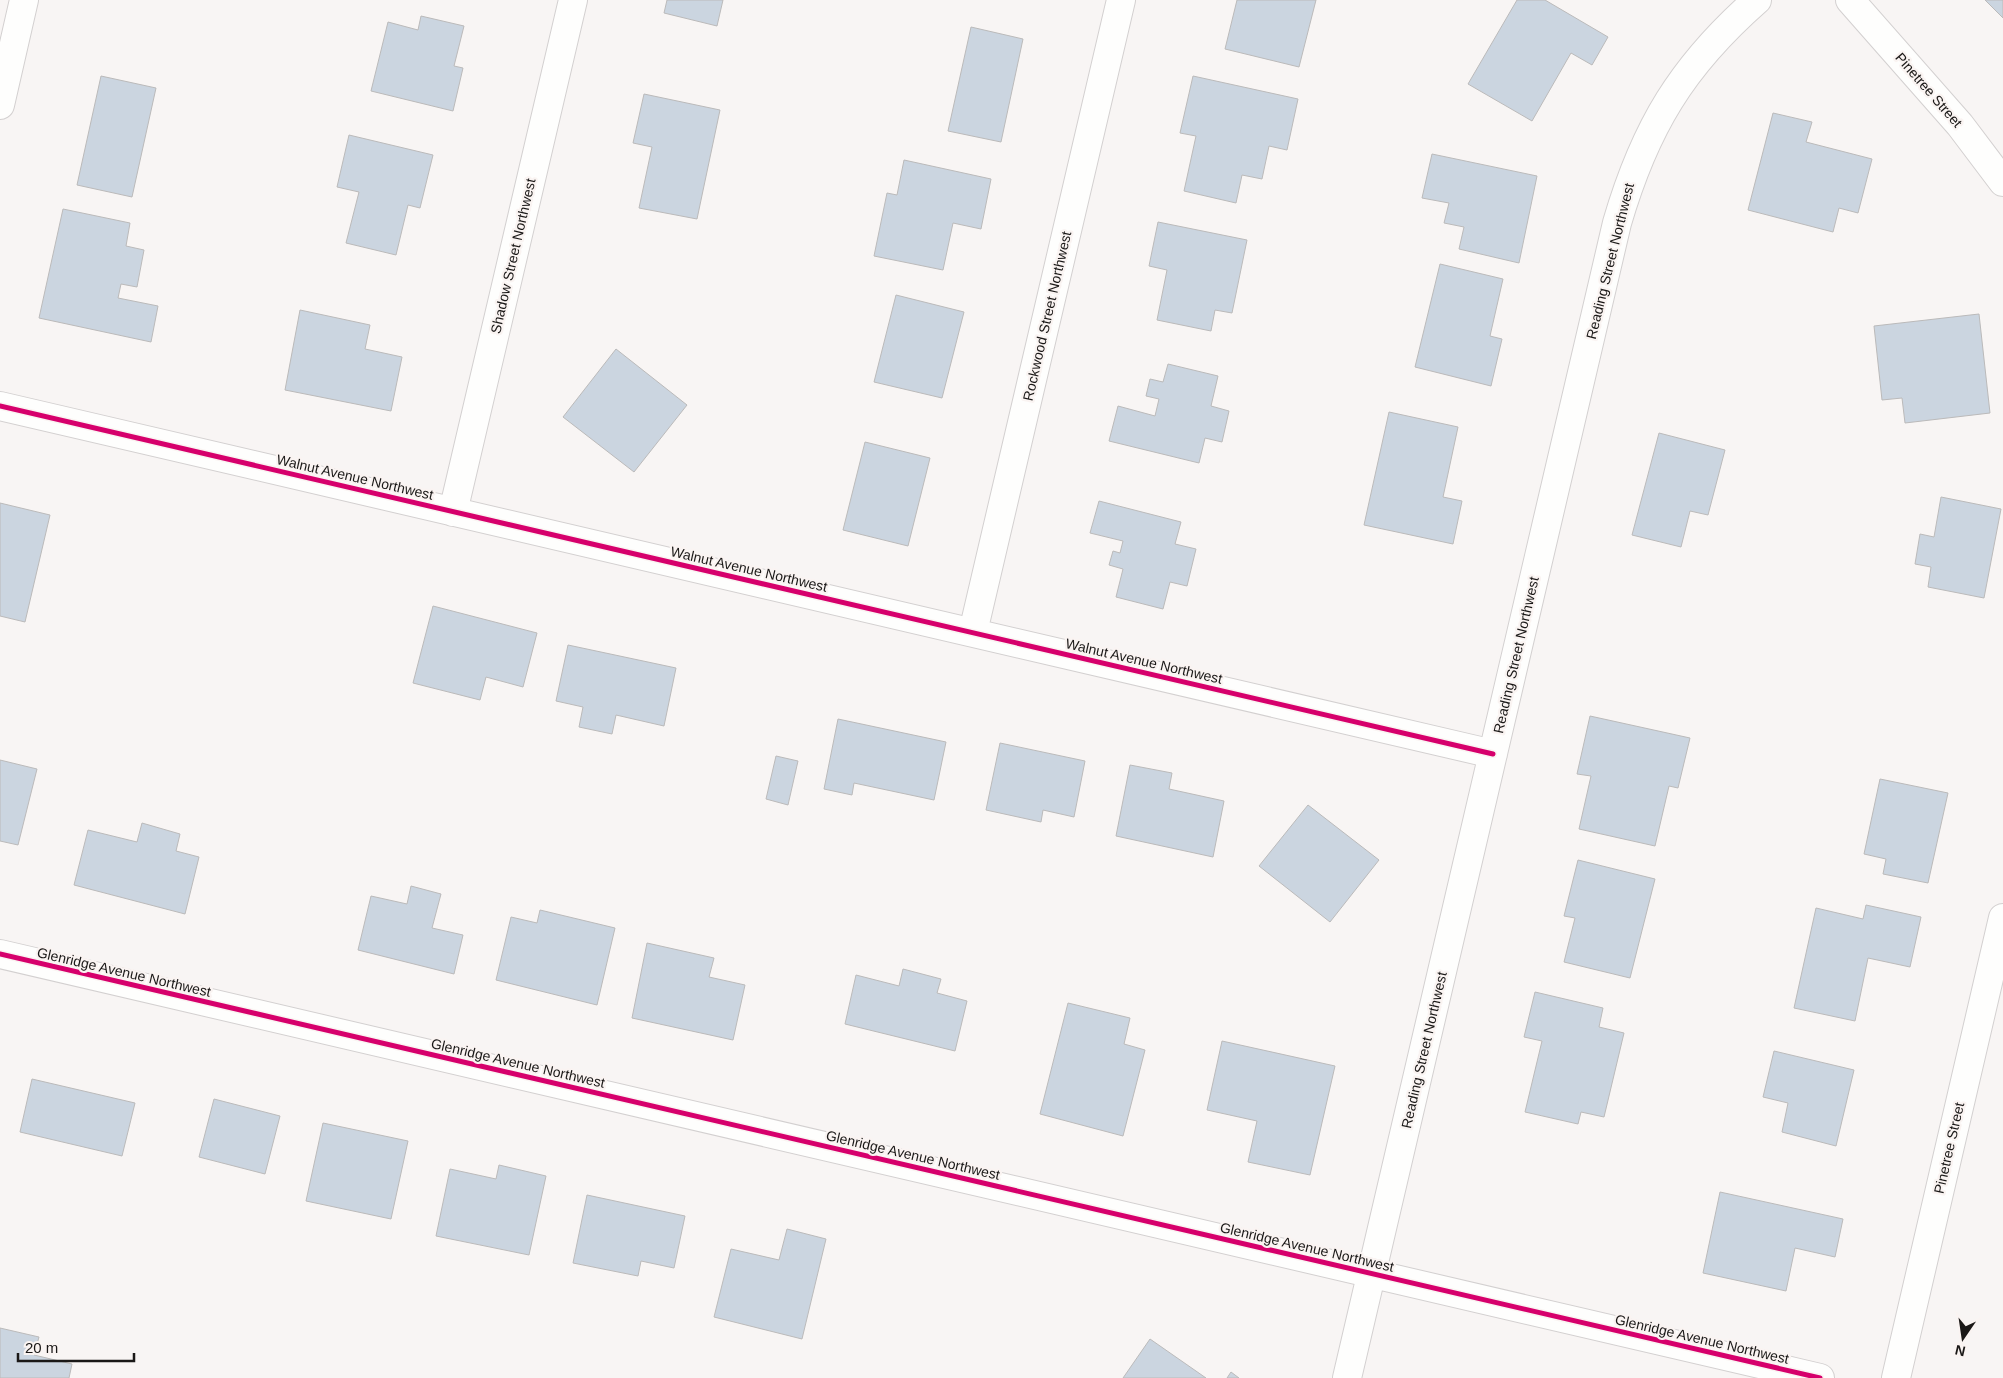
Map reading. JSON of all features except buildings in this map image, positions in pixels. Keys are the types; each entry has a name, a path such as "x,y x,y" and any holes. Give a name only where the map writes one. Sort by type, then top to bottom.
{"street":[{"path":"0,105 24,0"},
{"name":"Shadow Street Northwest","path":"453,512 573,0"},
{"name":"Rockwood Street Northwest","path":"973,632 1121,0"},
{"name":"Reading Street Northwest","path":"1347,1378 1617,223 1631,177 1650,132 1675,90 1704,52 1757,0"},
{"name":"Pinetree Street","path":"1850,0 1960,125 2003,182"},
{"name":"Walnut Avenue Northwest","path":"0,406 1493,754"},
{"name":"Pinetree Street","path":"1896,1378 2003,918"},
{"name":"Glenridge Avenue Northwest","path":"0,954 1820,1378"}],"cycle path":[{"path":"0,406 1493,754"},
{"path":"0,954 1820,1378"}]}
